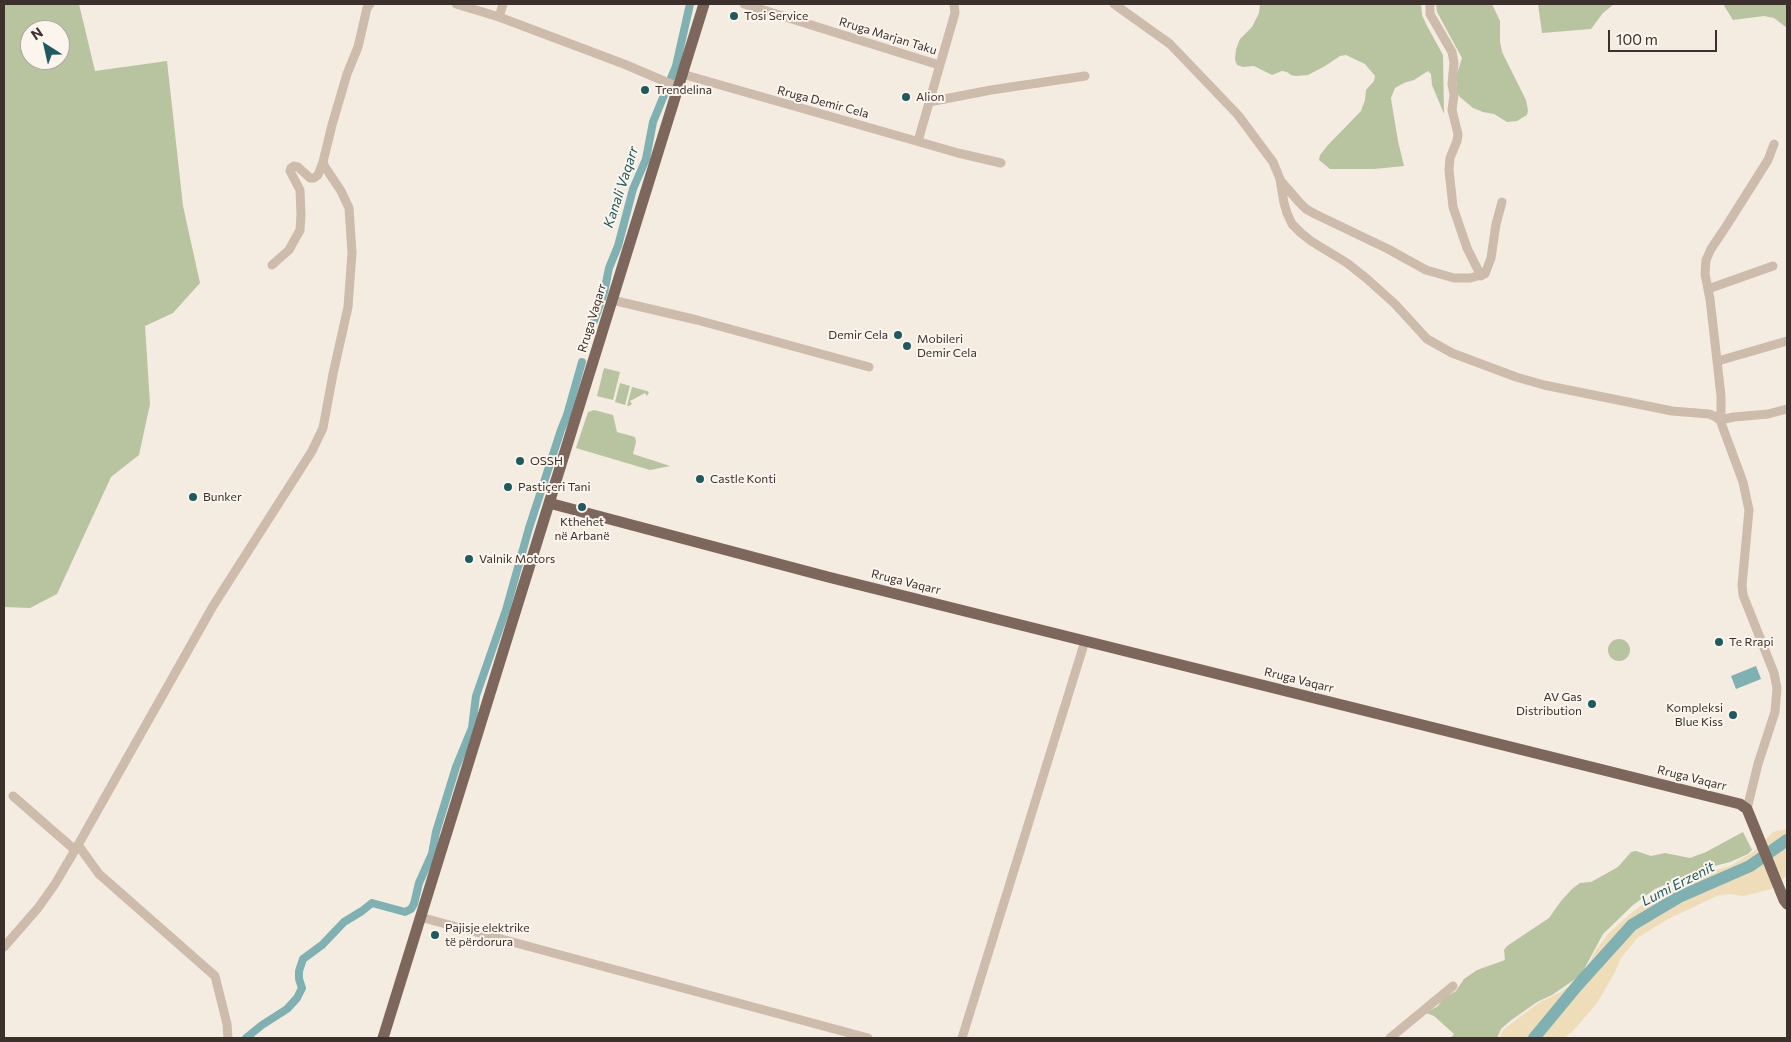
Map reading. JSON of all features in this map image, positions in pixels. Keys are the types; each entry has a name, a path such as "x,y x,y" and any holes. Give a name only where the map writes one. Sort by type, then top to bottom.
{"main road":[{"name":"Rruga Vaqarr","path":"704,4 682,74 672,84 612,300 549,503 828,577 1727,800 1740,804 1747,809"},
{"path":"383,1038 549,503"},
{"path":"1747,809 1786,903"}],"street":[{"path":"272,265 289,250 300,230 302,215 300,190 290,171 291,168 294,166 298,167 310,178 318,175 347,74 358,46 367,8 370,4"},
{"path":"456,4 499,17 672,84"},
{"path":"499,17 503,4"},
{"name":"Rruga Marjan Taku","path":"744,4 939,65"},
{"path":"918,141 955,13 954,4"},
{"path":"1114,4 1159,35 1181,53 1252,133 1273,162 1280,179 1284,203 1292,224 1311,241 1347,263 1366,278 1395,304 1417,330 1437,346 1544,386 1672,411 1708,414 1720,420 1768,414 1787,409"},
{"path":"1430,4 1430,14 1446,39 1453,57 1452,84 1454,95 1452,110 1458,134 1448,170 1453,207 1467,248 1481,276"},
{"name":"Rruga Demir Cela","path":"682,74 728,89 958,153 1001,163"},
{"path":"929,102 991,90 1085,76"},
{"path":"1747,809 1758,764 1775,712 1777,688 1774,673 1743,595 1742,585 1749,510 1743,482 1720,420 1722,407 1718,361 1705,268 1711,248 1728,225 1768,160 1774,144"},
{"path":"4,947 38,908 55,884 213,606 312,451 323,428 348,307 352,253 349,208 323,162"},
{"path":"1280,179 1306,209 1388,249 1426,270 1454,278 1481,276 1489,268 1494,232 1502,202"},
{"path":"1708,289 1773,266"},
{"path":"612,300 697,320 869,367"},
{"path":"1718,361 1787,340"},
{"path":"962,1038 1085,641"},
{"path":"13,796 76,847 99,874 215,976 227,1024 228,1038"},
{"path":"420,917 868,1038"},
{"path":"1390,1038 1453,986"}],"green space":[{"path":"4,4 79,4 95,71 167,61 183,206 200,283 173,313 145,326 150,404 139,455 111,477 57,594 30,608 4,607"},
{"path":"1260,4 1421,4 1422,15 1443,55 1444,114 1432,85 1431,74 1428,71 1414,80 1395,88 1391,98 1404,166 1374,169 1330,169 1319,160 1320,155 1328,145 1361,111 1366,90 1374,81 1375,76 1365,64 1346,55 1340,56 1308,75 1296,76 1282,71 1272,75 1254,66 1243,67 1237,65 1235,60 1236,49 1240,39 1252,27 1259,13"},
{"path":"1436,4 1492,4 1500,21 1502,52 1526,100 1527,115 1517,121 1507,122 1494,114 1473,108 1460,97 1457,92 1456,77 1462,58 1437,12"},
{"path":"1538,4 1614,4 1603,13 1591,29 1542,33"},
{"path":"1723,4 1787,4 1787,28 1774,18 1764,16 1733,20"},
{"path":"604,368 620,372 613,400 597,396"},
{"path":"620,383 630,386 625,405 615,402"},
{"path":"632,387 649,392 647,396 645,393 630,401 632,404 627,406"},
{"path":"594,410 613,415 617,432 635,437 636,442 633,454 670,466 650,470 576,448 588,412"},
{"path":"1619,639 1627,642 1630,650 1627,658 1619,661 1611,658 1608,650 1611,642"},
{"path":"1743,832 1752,850 1748,854 1730,862 1703,869 1655,889 1633,905 1603,934 1581,975 1510,1021 1501,1029 1497,1038 1451,1038 1454,1034 1434,1016 1426,1013 1438,1006 1443,998 1456,991 1464,979 1477,970 1505,960 1504,950 1507,946 1549,918 1572,889 1580,883 1591,882 1618,867 1631,852 1636,851 1651,856 1665,853 1690,858 1706,852"}],"sand":[{"path":"1787,829 1787,875 1771,889 1744,896 1728,894 1717,896 1668,919 1637,938 1621,958 1597,1003 1573,1031 1564,1038 1499,1038 1503,1030 1540,1002 1559,993 1582,977 1596,950 1608,934 1654,895 1696,879 1705,873 1730,866 1753,852 1773,832"}],"water":[{"path":"1756,666 1761,679 1736,689 1731,676"}],"waterway":[{"name":"Kanali Vaqarr","path":"594,321 604,293 609,268 618,246 633,189 646,159 653,122 676,66 690,4"},
{"path":"246,1038 287,1009 297,998 302,988 299,971 303,959 322,945 344,922 372,903 405,912 411,909 414,904 419,883 432,854 436,832 456,767 472,728 476,696 506,610 529,528 567,415 582,362"},
{"name":"Lumi Erzenit","path":"1534,1038 1577,986 1632,925 1679,897 1750,866 1787,840"}],"place":[{"name":"Tosi Service","path":"734,16"},
{"name":"Trendelina","path":"645,90"},
{"name":"Alion","path":"906,97"},
{"name":"Demir Cela","path":"898,335"},
{"name":"Mobileri Demir Cela","path":"907,346"},
{"name":"OSSH","path":"520,461"},
{"name":"Castle Konti","path":"700,479"},
{"name":"Pastiçeri Tani","path":"508,487"},
{"name":"Bunker","path":"193,497"},
{"name":"Kthehet në Arbanë","path":"582,507"},
{"name":"Valnik Motors","path":"469,559"},
{"name":"Te Rrapi","path":"1719,642"},
{"name":"AV Gas Distribution","path":"1592,704"},
{"name":"Kompleksi Blue Kiss","path":"1733,715"},
{"name":"Pajisje elektrike të përdorura","path":"435,935"}]}
